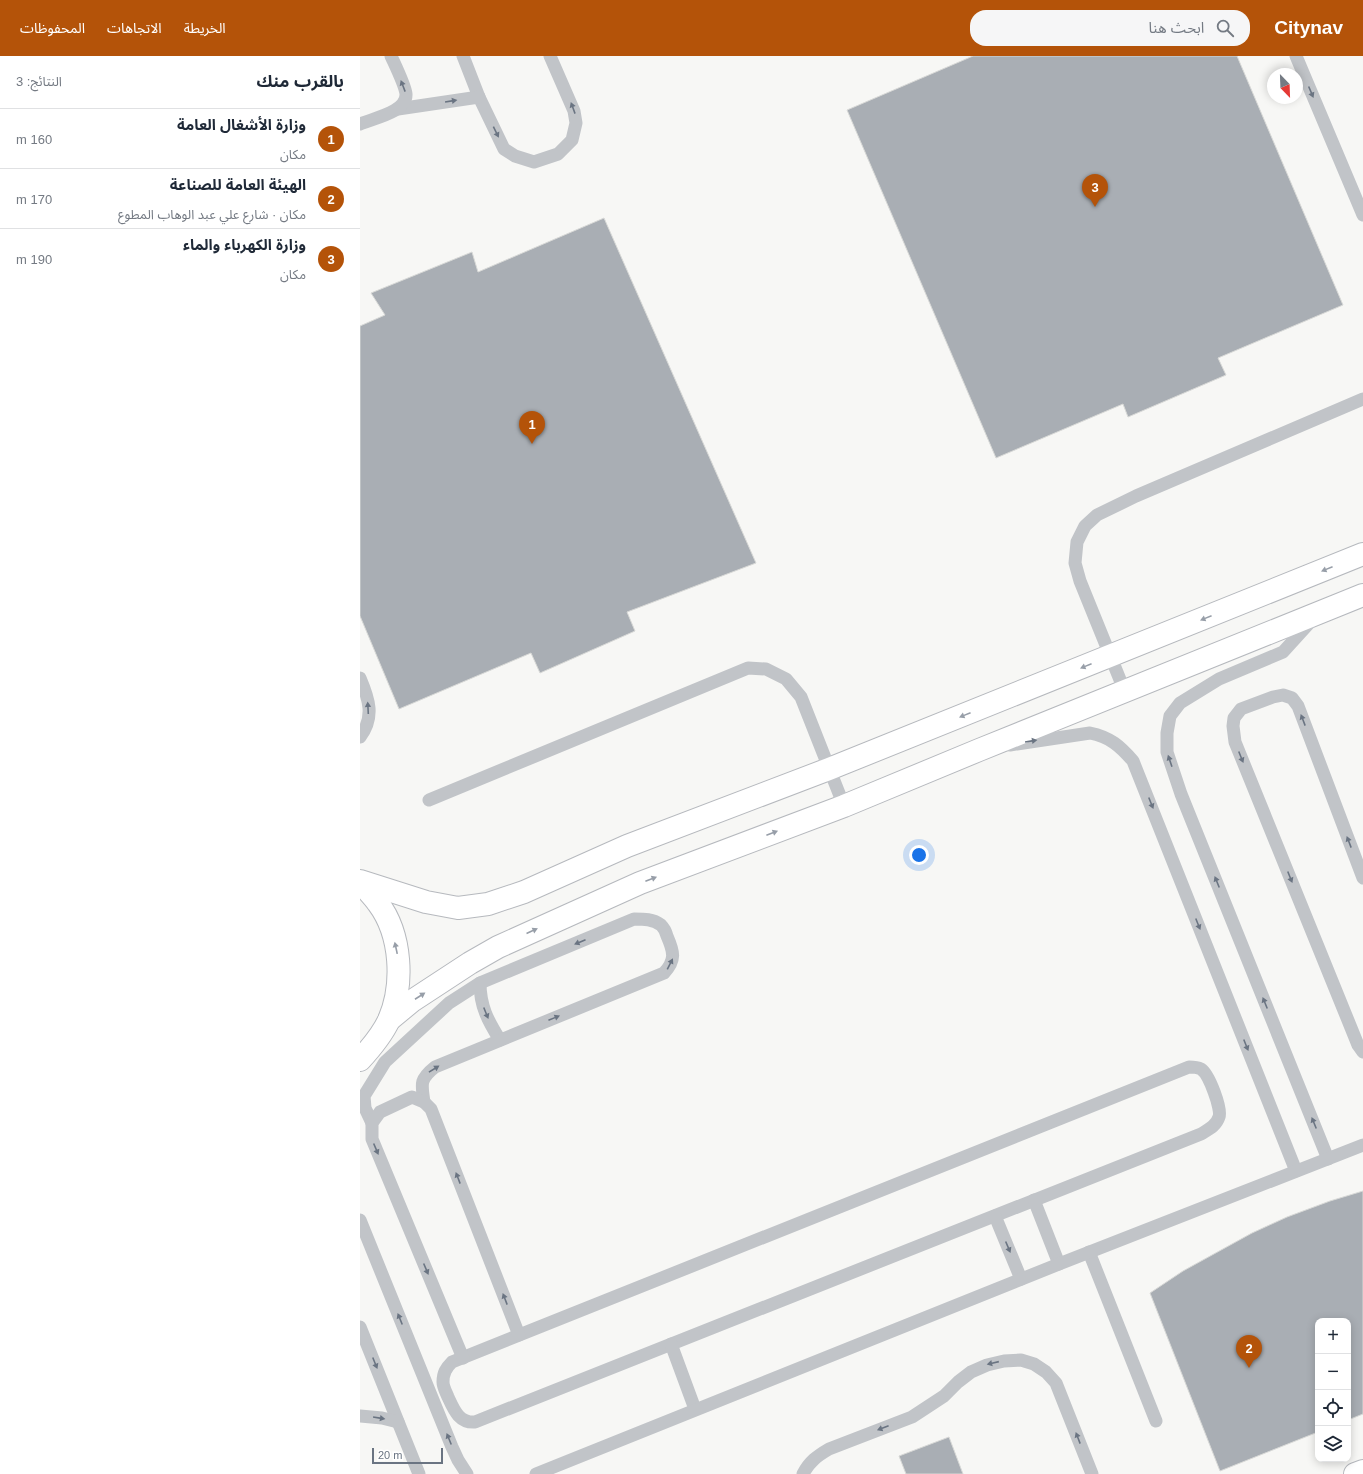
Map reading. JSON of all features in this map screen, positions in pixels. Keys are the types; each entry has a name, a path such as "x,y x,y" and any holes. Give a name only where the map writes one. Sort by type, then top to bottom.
{"street":[{"path":"360,882 426,902 458,908 488,904 524,892 627,846 829,769 1363,554"},
{"path":"389,1020 412,1001 470,963 498,947 526,933 640,883 844,806 1363,595"},
{"path":"360,882 379,904 393,931 399,960 398,991 389,1020 377,1041 360,1060"},
{"path":"1355,1474 1363,1471"}],"lane":[{"path":"392,56 406,92 405,101 398,109"},
{"path":"463,56 479,96 504,149 515,156 534,162 558,154 572,140 576,123 574,111 550,56"},
{"path":"1296,56 1363,214"},
{"path":"360,124 398,109 479,96"},
{"path":"1124,692 1080,581 1075,563 1077,542 1084,526 1097,515 1136,496 1363,399"},
{"path":"1318,614 1283,652 1219,679 1180,703 1170,716 1167,733 1167,752 1181,794 1328,1159"},
{"path":"428,800 748,668 766,669 786,679 801,697 844,806"},
{"path":"360,678 368,696 369,716 367,728 360,737"},
{"path":"1363,878 1298,706 1292,698 1283,695 1273,697 1241,709 1234,718 1233,726 1235,742 1358,1045 1363,1052"},
{"path":"979,750 1090,733 1103,736 1114,743 1133,761 1296,1171"},
{"path":"424,1102 422,1090 423,1078 435,1067 664,973 671,966 673,949 663,927 656,922 646,919 634,919 480,983 449,1003 385,1062 364,1096 365,1108 372,1123 372,1139 463,1358"},
{"path":"480,983 480,998 486,1014 500,1040"},
{"path":"1189,1067 1202,1069 1208,1076 1220,1110 1214,1126 1201,1134 1034,1200 476,1422 469,1422 462,1419 455,1413 444,1389 443,1382 445,1370 452,1362 1189,1067"},
{"path":"372,1123 380,1112 412,1098 424,1102 431,1110 519,1336"},
{"path":"536,1474 1021,1279 1363,1145"},
{"path":"1034,1200 1059,1264"},
{"path":"995,1216 1021,1279"},
{"path":"360,1220 452,1447 467,1474"},
{"path":"1089,1252 1156,1421"},
{"path":"360,1327 363,1348 398,1422 419,1474"},
{"path":"671,1344 695,1409"},
{"path":"803,1474 809,1463 818,1455 829,1449 912,1417 944,1396 971,1372 987,1364 1021,1360 1034,1364 1046,1372 1056,1383 1092,1474"},
{"path":"360,1416 382,1418 398,1422"}],"building":[{"path":"973,56 1237,56 1343,305 1218,358 1226,375 1128,417 1123,404 996,458 847,110"},
{"path":"604,218 756,563 627,612 635,631 540,673 531,653 399,709 360,616 360,326 385,315 371,293 472,252 478,272"},
{"path":"1363,1191 1363,1414 1351,1419 1351,1318 1315,1318 1315,1433 1220,1471 1150,1293 1183,1271 1252,1233 1287,1217 1330,1201"},
{"path":"949,1437 963,1474 906,1474 899,1456"}],"place":[{"name":"وزارة الكهرباء والماء","path":"1095,207"},
{"name":"وزارة الأشغال العامة","path":"532,444"},
{"name":"الهيئة العامة للصناعة","path":"1249,1368"}]}
